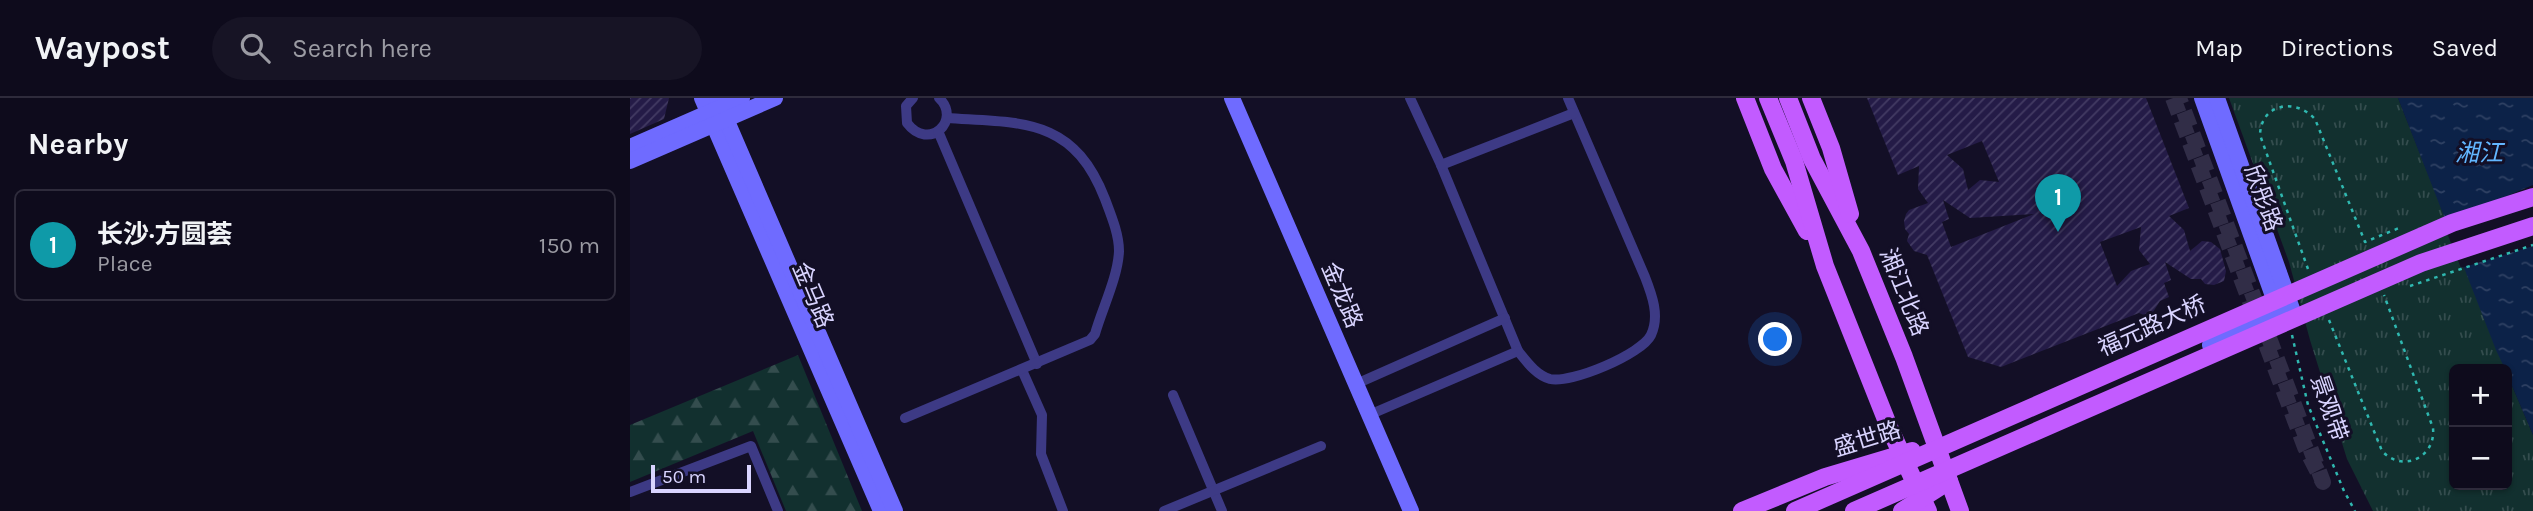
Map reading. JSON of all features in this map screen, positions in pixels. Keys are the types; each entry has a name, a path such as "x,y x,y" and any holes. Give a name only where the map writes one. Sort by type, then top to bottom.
{"main road":[{"path":"630,147 742,98"},
{"path":"630,161 715,110 775,98"},
{"name":"金龙路","path":"1224,98 1403,511"},
{"name":"金龙路","path":"1232,98 1411,511"},
{"path":"1745,98 1773,169 1825,266"},
{"path":"1768,98 1794,161 1825,266 1901,454 1925,505"},
{"name":"湘江北路","path":"1788,98 1812,159 1861,251 1960,511"},
{"path":"1811,98 1831,148 1861,251"},
{"name":"欣彤路","path":"2202,98 2285,309"},
{"name":"欣彤路","path":"2217,98 2285,309"},
{"name":"金马路","path":"715,110 881,511"},
{"name":"金马路","path":"715,110 895,511"},
{"name":"福元路大桥","path":"1795,511 2452,223 2533,197"},
{"path":"1854,511 2421,263 2533,226"},
{"path":"2208,342 2285,309"},
{"name":"盛世路","path":"1742,511 1791,489 1901,454 2011,429 1925,505 1902,511"}],"street":[{"path":"913,98 906,106 907,123 920,135 938,131 947,118 946,109 939,98"},
{"path":"1410,98 1441,165 1518,351 1540,375 1551,379 1572,379 1627,355 1647,342 1652,332 1655,312 1652,296 1567,98"},
{"path":"1441,165 1574,113"},
{"path":"905,418 1084,345 1095,334 1119,253 1113,221 1096,178 1087,162 1063,140 1041,127 1021,123 947,118"},
{"path":"938,131 1037,364"},
{"path":"1356,384 1505,318"},
{"path":"1369,415 1518,351"},
{"path":"1022,370 1042,415 1041,454 1063,511"},
{"path":"1173,395 1222,511"},
{"path":"630,492 751,446 779,511"},
{"path":"1164,511 1321,446"}],"path":[{"path":"2312,279 2260,135 2261,124 2274,108 2291,103 2302,105 2309,110 2365,242 2401,227"},
{"path":"2408,286 2533,245"},
{"path":"2328,317 2382,451 2389,458 2400,461 2421,457 2431,449 2433,428 2384,295"},
{"name":"景观带","path":"2285,309 2308,405 2355,511"}],"green space":[{"path":"2229,98 2398,98 2503,364 2449,364 2449,490 2512,490 2512,386 2533,435 2533,511 2373,511 2347,459 2289,262"},
{"path":"798,355 862,511 786,511 753,431 630,482 630,425"}],"water":[{"name":"湘江","path":"2398,98 2533,98 2533,435 2512,386 2512,364 2503,364"}],"pier":[{"path":"2533,185 2533,246 2461,268 2443,223"}],"building":[{"path":"630,98 669,98 664,119 630,134"},
{"path":"1867,98 2146,98 2189,208 2169,216 2184,230 2190,251 2202,241 2211,242 2220,249 2226,271 2224,281 2214,285 2205,284 2201,279 2191,279 2165,262 2171,280 2164,283 2169,297 2160,301 2153,312 2144,315 2139,313 2001,367 1968,357 1927,255 1914,251 1907,241 1909,234 1904,221 1906,214 1909,210 1928,203 1918,189 1919,166 1898,175","holes":["1982,141 1999,182 1980,180 1968,190 1963,169 1947,155","1943,200 1970,218 2034,214 1951,247 1942,222 1949,219","2141,227 2139,250 2150,264 2131,271 2117,286 2100,242"]}],"tunnel":[{"path":"2173,98 2305,447 2323,482 2179,98"}],"place":[{"name":"长沙·方圆荟","path":"2058,232"}]}
